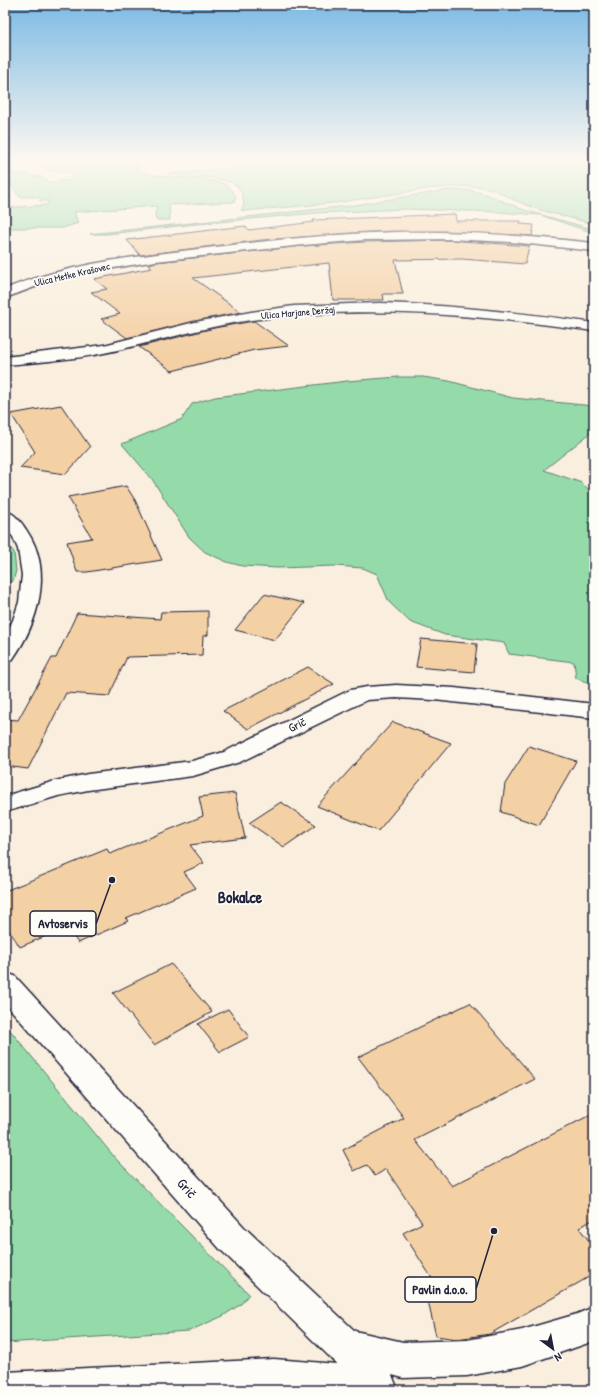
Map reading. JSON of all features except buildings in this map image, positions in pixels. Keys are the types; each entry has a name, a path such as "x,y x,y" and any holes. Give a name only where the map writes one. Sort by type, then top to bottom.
{"street":[{"name":"Ulica Metke Krašovec","path":"5,294 29,284 54,277 109,265 236,247 308,240 429,235 499,238 594,247"},
{"name":"Ulica Marjane Deržaj","path":"5,361 77,354 193,327 252,316 325,309 380,307 458,310 594,327"},
{"path":"5,516 22,536 32,566 32,587 25,615 5,656"},
{"name":"Grič","path":"5,804 55,789 88,782 193,768 232,757 358,695 375,692 407,691 460,695 594,711"},
{"name":"Grič","path":"5,984 232,1238 345,1346 378,1388"},
{"path":"345,1346 402,1360 466,1358 522,1348 577,1331 594,1324"},
{"path":"5,1390 274,1377 378,1388"}],"green space":[{"path":"5,224 75,224 63,228 5,228"},
{"path":"181,224 197,224 108,234 90,234"},
{"path":"567,224 575,224 594,230 594,233"},
{"path":"399,377 423,377 449,381 513,398 594,406 594,430 544,470 582,483 590,491 594,492 594,685 576,678 574,662 509,654 504,643 445,635 410,622 389,602 377,574 363,568 335,566 278,568 242,566 227,562 205,552 189,537 152,479 122,444 182,419 192,404 215,397 347,381"},
{"path":"5,542 14,552 16,571 13,581 5,585"},
{"path":"5,1024 116,1159 249,1294 241,1304 223,1316 189,1331 5,1343"}],"place":[{"name":"Avtoservis","path":"112,880"},
{"name":"Pavlin d.o.o.","path":"494,1231"}],"district":[{"name":"Bokalce","path":"240,897"}]}
